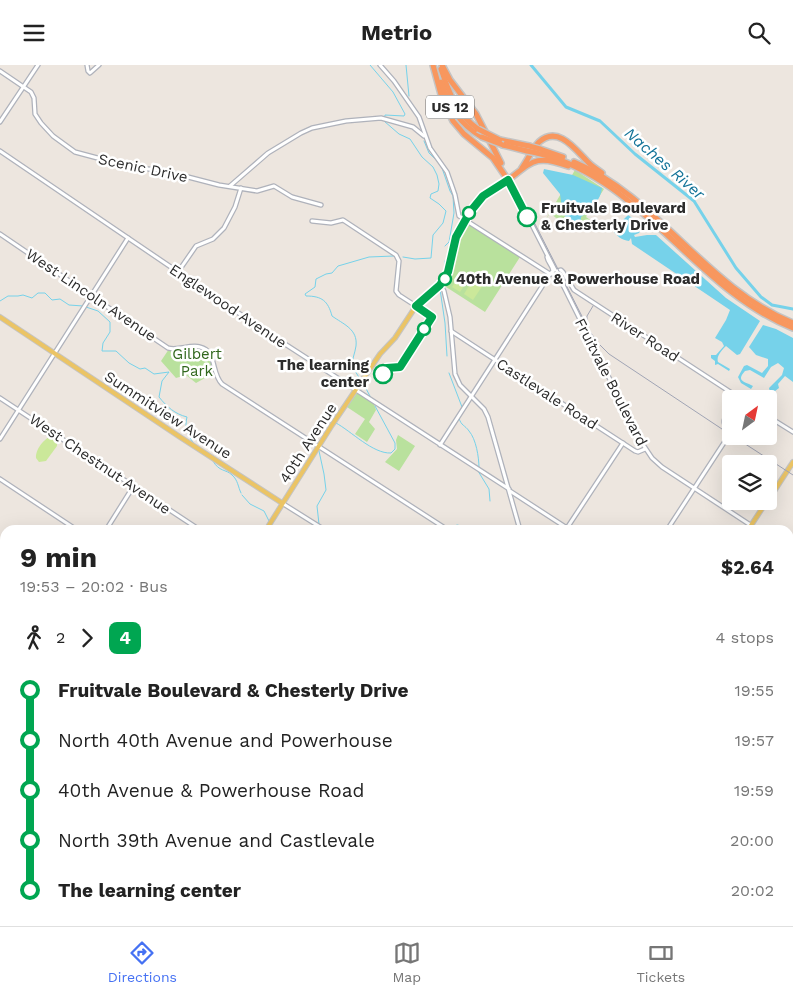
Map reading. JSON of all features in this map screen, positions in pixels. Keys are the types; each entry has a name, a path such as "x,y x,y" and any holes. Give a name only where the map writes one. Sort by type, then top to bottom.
{"highway":[{"name":"US 12","path":"434,65 451,108 462,123 482,137 538,151 575,166 612,187 742,301 793,329"},
{"path":"434,65 442,98 453,121 493,158 508,180"},
{"name":"US 12","path":"441,65 453,102 465,118 478,129 502,142"},
{"path":"441,65 480,121 508,180"},
{"path":"522,168 540,142 548,137 558,137 567,141 589,163 627,193"},
{"name":"US 12","path":"538,151 558,155 590,169 627,193 728,284 756,305 793,323"},
{"path":"508,180 522,168 536,160 551,161 584,172 612,187"}],"main road":[{"name":"40th Avenue","path":"269,525 380,354 396,336 416,306 440,285 448,272 456,237 474,202 482,194 508,180"},
{"name":"Summitview Avenue","path":"0,317 282,503"},
{"path":"777,486 793,462"},
{"path":"751,525 761,510"}],"street":[{"path":"0,122 38,65"},
{"path":"87,65 90,73 99,65"},
{"path":"380,65 394,81 416,113 431,149 446,169 455,195 458,214 464,220"},
{"name":"Scenic Drive","path":"0,71 33,95 35,112 41,123 49,133 70,149 135,169 161,170 259,191 274,186 294,198 322,205"},
{"path":"230,186 268,153 312,128 346,121 381,118 415,128 425,136"},
{"name":"Englewood Avenue","path":"0,151 178,272 562,525"},
{"name":"Fruitvale Boulevard","path":"508,180 547,254 548,263 568,297 645,449 660,466 751,525"},
{"path":"178,272 196,246 213,239 224,228 241,188"},
{"path":"312,221 331,223 343,220 396,255 399,261 396,291 416,306"},
{"name":"River Road","path":"464,220 554,272 561,270 574,290 727,390"},
{"name":"West Lincoln Avenue","path":"0,234 168,348 176,349 195,346 206,349 212,357 215,375 222,384 440,525"},
{"path":"0,439 128,238"},
{"path":"440,445 554,272"},
{"path":"440,285 444,291 451,331 455,374 460,385 484,409 488,417 519,525"},
{"name":"Castlevale Road","path":"451,331 622,443 637,452 645,449"},
{"name":"West Chestnut Avenue","path":"0,398 192,525"},
{"path":"778,423 793,433"},
{"path":"571,525 622,443"},
{"path":"670,525 723,445"},
{"path":"0,479 69,525"},
{"path":"109,525 133,487"},
{"name":"Summitview Avenue","path":"282,503 317,525"}],"green space":[{"path":"575,170 604,189 586,217 599,226 593,231 567,227 550,213 540,229"},
{"path":"465,222 520,257 485,312 443,285 449,276 455,243"},
{"path":"462,271 470,277 460,292 452,287"},
{"path":"474,278 483,285 473,300 464,294"},
{"name":"Gilbert Park","path":"193,348 207,352 211,358 214,373 196,383 186,375 176,378 161,361 169,349"},
{"path":"357,393 374,404 376,410 369,422 375,429 367,442 355,434 365,419 347,407"},
{"path":"398,435 415,446 399,471 385,462 397,449 396,440"},
{"path":"52,436 57,439 57,446 46,461 39,462 36,455 39,448 46,439"}],"water":[{"path":"544,169 573,175 602,188 597,201 581,217 581,221 573,223 567,221 562,208 560,194 543,173"},
{"path":"628,215 638,222 642,228 639,233 634,235 635,237 656,235 726,298 760,321 740,354 737,355 726,346 720,353 718,362 730,369 729,371 718,364 715,365 711,355 716,355 724,346 722,342 715,338 730,310 632,244 631,238 629,241 618,236 613,230"},
{"path":"763,325 793,338 793,382 785,376 778,384 779,388 770,390 769,388 782,375 784,368 778,363 771,367 764,378 750,370 745,371 741,380 753,386 751,389 741,383 738,377 744,366 747,365 762,373 768,366 768,359 756,355 749,347"}],"waterway":[{"path":"370,65 393,92 405,114 404,116 385,115 384,121 399,134 410,139 422,157 433,167 439,184 438,191 431,194 430,198 446,211 443,223 433,235 431,258 415,259 403,257"},
{"path":"406,65 409,96"},
{"name":"Naches River","path":"531,65 566,107 600,121 635,154 694,201 736,268 761,297 772,305 793,309"},
{"path":"424,141 429,153 437,161"},
{"path":"442,168 453,196 454,213 449,242 445,246"},
{"path":"360,379 352,366 356,346 355,335 332,316 324,300 306,296 305,294 315,287 316,279 332,273 338,266 369,257 394,256"},
{"path":"440,281 445,273 445,261"},
{"path":"440,289 447,356"},
{"path":"0,301 8,296 23,295 32,298 38,293 45,293 52,300 60,299 69,305 83,306"},
{"path":"86,307 98,311 110,322 110,332 103,343 102,351 116,351 129,363 140,369 145,368 154,374 169,372 162,381 159,397 172,410 187,417 187,431 194,444"},
{"path":"449,373 462,407"},
{"path":"363,383 371,398"},
{"path":"336,423 377,450 391,453 395,449 395,443 375,406"},
{"path":"459,418 474,439 479,468"},
{"path":"319,451 326,490 317,506 319,524"},
{"path":"213,461 220,469 234,477 241,493"},
{"path":"478,471 489,489 490,501"},
{"path":"242,495 250,504 264,511 269,521"}],"railway":[{"path":"534,222 589,330 597,342 609,354 722,429"},
{"path":"587,325 587,316 593,306"},
{"path":"747,445 793,475"}],"bus line":[{"name":"4","path":"383,374 387,368 400,367 432,317 416,306 446,278 458,231 480,199 486,193 508,180 527,217"}],"place":[{"name":"Fruitvale Boulevard & Chesterly Drive","path":"527,217"},
{"name":"40th Avenue & Powerhouse Road","path":"445,279"},
{"name":"The learning center","path":"383,374"}]}
